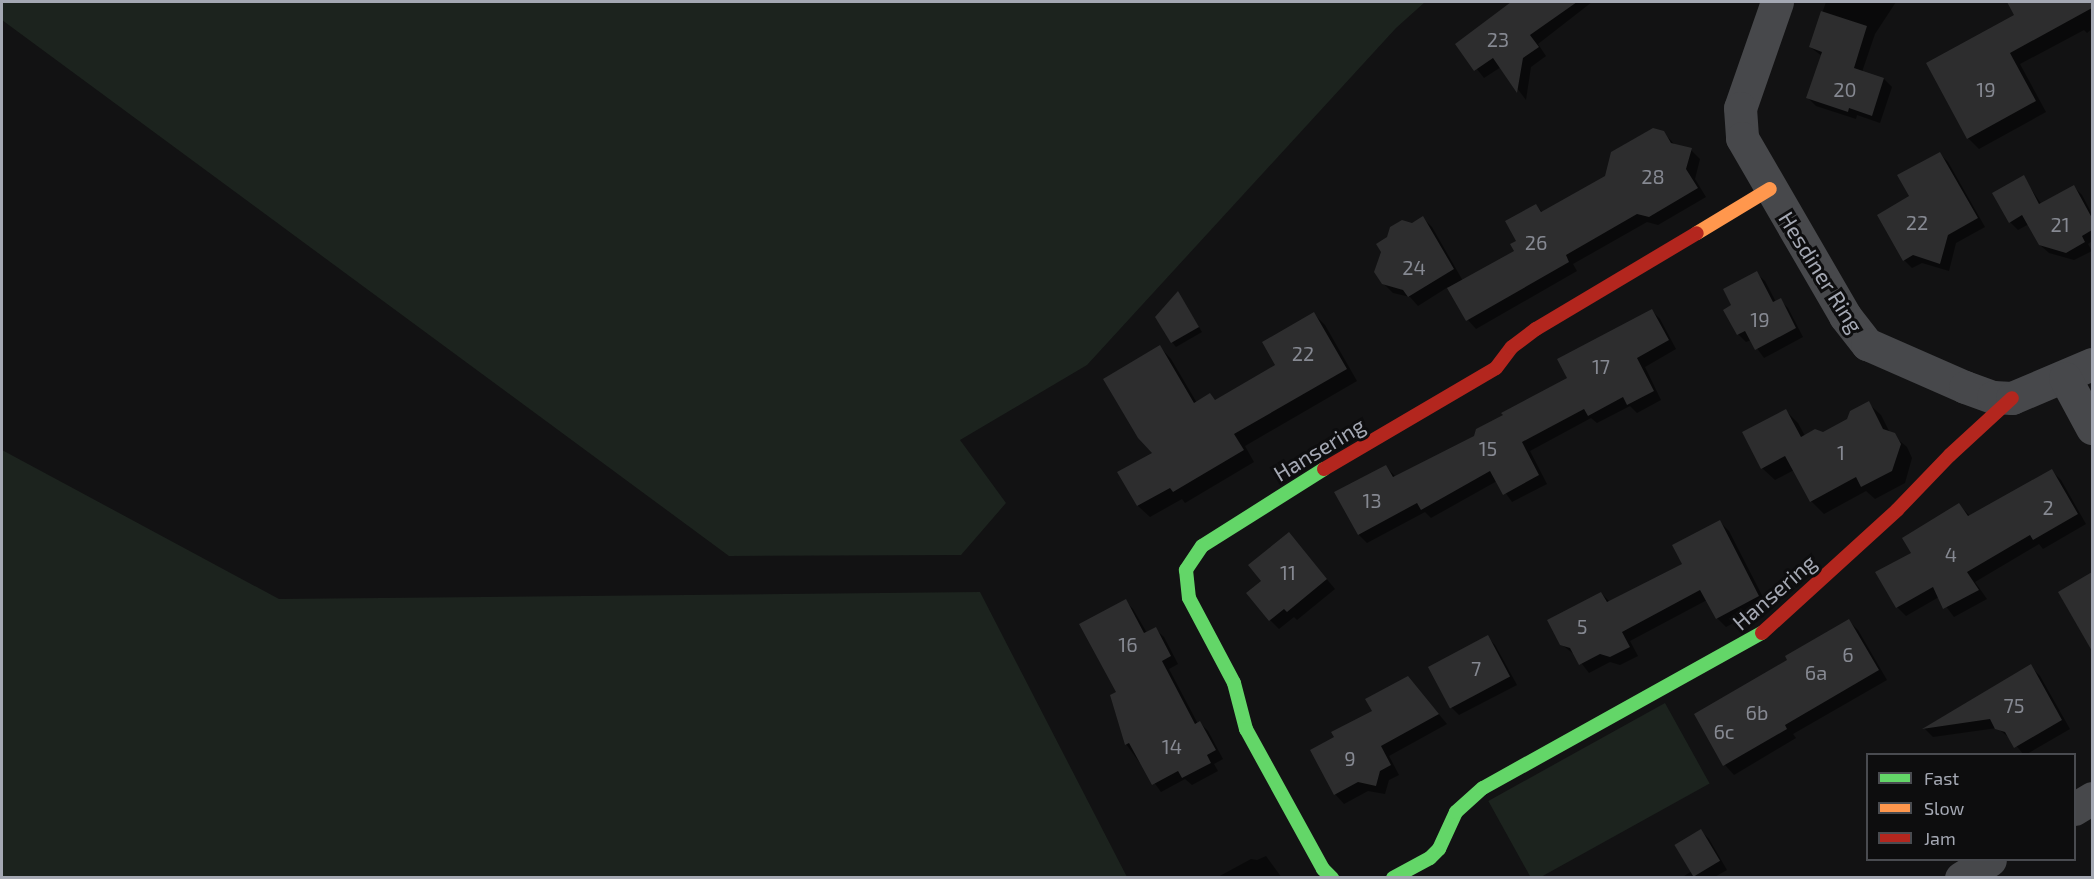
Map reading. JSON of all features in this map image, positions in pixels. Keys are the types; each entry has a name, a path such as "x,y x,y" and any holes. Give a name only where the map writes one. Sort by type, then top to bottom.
{"street":[{"name":"Hesdiner Ring","path":"1777,2 1744,94 1739,121 1742,138 1845,316 1867,344 1965,387 1993,397 2012,399"},
{"name":"Hansering","path":"1332,878 1323,869 1246,729 1234,683 1189,598 1186,570 1192,558 1202,546 1317,472 1490,372 1512,347 1536,329 1770,189"},
{"path":"2012,399 2079,371 2092,428"},
{"name":"Hansering","path":"1393,878 1430,858 1438,849 1456,813 1483,788 1756,639 1897,510 1950,455 2012,399"},
{"path":"2076,808 2092,798"},
{"path":"1961,878 1988,861"}],"shaded area":[{"path":"2,2 1425,2 1396,28 1087,365 960,440 1006,503 961,555 729,556 2,20"},
{"path":"2,450 279,599 980,592 1127,877 2,877"},
{"path":"1665,703 1710,783 1539,878 1531,878 1488,801"}],"building":[{"path":"1511,2 1577,2 1530,35 1539,47 1523,58 1517,93 1493,58 1474,71 1455,44"},
{"path":"2007,2 2092,2 2092,8 2010,53 2036,101 1967,139 1926,63 2014,15"},
{"path":"1821,11 1867,26 1854,68 1884,78 1872,116 1849,108 1848,112 1806,98 1822,52 1809,47"},
{"path":"1653,128 1664,131 1671,143 1692,148 1686,169 1698,188 1649,217 1637,214 1566,255 1569,262 1466,321 1447,288 1514,251 1510,244 1516,241 1505,221 1536,204 1541,212 1605,176 1611,152"},
{"path":"1940,152 1978,218 1948,235 1940,264 1913,255 1903,261 1877,215 1909,196 1897,175"},
{"path":"2024,175 2039,204 2074,185 2092,218 2092,230 2082,236 2085,242 2066,253 2039,245 2022,215 2009,223 1992,193"},
{"path":"1423,216 1454,269 1408,297 1403,290 1382,284 1374,272 1381,252 1376,244 1387,237 1390,227 1402,220 1412,223"},
{"path":"1757,271 1773,302 1781,298 1796,328 1755,350 1745,331 1737,335 1723,310 1731,305 1723,289"},
{"path":"1178,291 1199,327 1171,343 1155,317"},
{"path":"1652,309 1669,340 1637,358 1654,391 1627,405 1623,397 1588,416 1584,409 1522,442 1539,475 1503,495 1490,471 1421,510 1417,503 1358,535 1334,492 1386,465 1393,477 1474,436 1476,429 1503,415 1501,413 1567,378 1557,359"},
{"path":"1314,312 1347,369 1234,434 1244,450 1173,492 1170,488 1137,506 1117,472 1152,453 1138,438 1103,379 1160,345 1194,403 1210,393 1215,400 1275,365 1262,342"},
{"path":"1869,401 1883,429 1895,433 1901,444 1892,471 1861,487 1856,477 1810,502 1785,456 1761,469 1742,432 1786,409 1801,437 1815,429 1823,432 1847,419 1850,411"},
{"path":"2052,469 2078,514 2033,540 2030,535 1967,572 1979,590 1943,609 1933,587 1896,608 1875,572 1911,553 1902,538 1959,503 1968,516"},
{"path":"1720,520 1759,596 1716,619 1700,590 1622,632 1630,647 1610,657 1600,654 1579,665 1570,648 1560,645 1547,620 1601,592 1607,602 1682,564 1672,545"},
{"path":"1289,532 1327,579 1287,612 1284,609 1269,621 1246,593 1261,581 1248,565"},
{"path":"2092,572 2092,651 2058,592"},
{"path":"1126,599 1144,633 1156,627 1171,656 1162,661 1195,724 1200,721 1216,750 1207,755 1211,763 1182,778 1178,771 1152,785 1129,743 1125,745 1110,695 1116,692 1079,624"},
{"path":"1849,619 1879,670 1785,725 1787,729 1723,766 1694,714 1787,660 1785,656"},
{"path":"1488,635 1510,676 1450,708 1428,667"},
{"path":"2031,664 2062,720 2014,748 2005,732 1995,729 1990,719 1922,729"},
{"path":"1408,676 1439,714 1381,746 1391,765 1380,771 1376,786 1358,782 1334,795 1310,750 1334,737 1331,732 1372,711 1365,699"},
{"path":"1701,829 1720,861 1693,877 1674,845"}],"traffic: fast":[{"path":"1324,469 1202,546 1186,570 1189,598 1234,683 1246,729 1323,869 1332,878"},
{"path":"1393,878 1430,858 1439,849 1456,812 1483,788 1762,633"}],"traffic: slow":[{"path":"1697,233 1770,189"}],"traffic: jam":[{"path":"1324,469 1496,368 1512,347 1536,329 1697,233"},
{"path":"1762,633 1897,510 1950,455 2012,398"}]}
